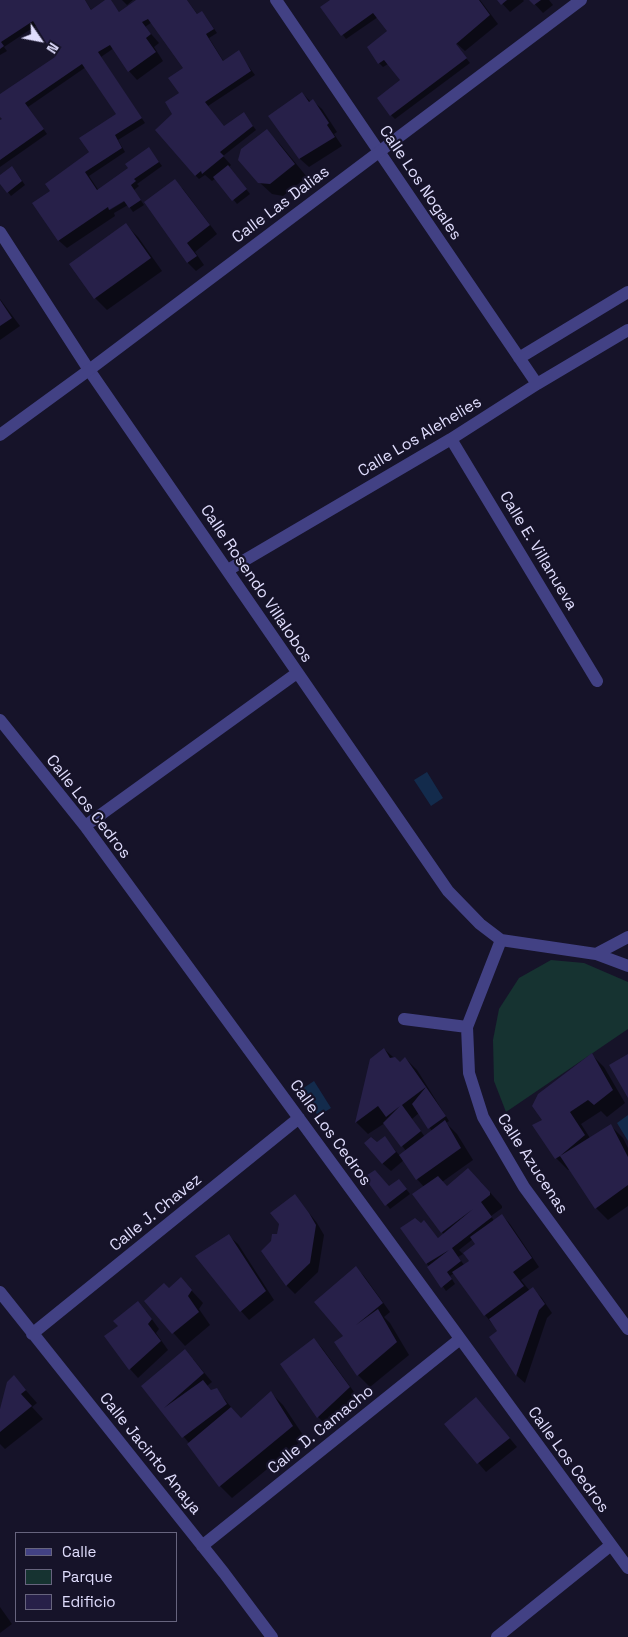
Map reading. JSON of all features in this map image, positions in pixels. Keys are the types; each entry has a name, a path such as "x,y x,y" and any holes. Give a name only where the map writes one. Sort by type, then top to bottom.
{"street":[{"name":"Calle Los Nogales","path":"276,0 537,384"},
{"name":"Calle Las Dalias","path":"0,435 581,0"},
{"name":"Calle Rosendo Villalobos","path":"0,232 89,370 448,891 480,924 501,940"},
{"path":"519,358 628,292"},
{"name":"Calle Los Alehelies","path":"228,570 451,439 537,384 628,330"},
{"name":"Calle E. Villanueva","path":"451,439 597,681"},
{"path":"84,826 297,673"},
{"name":"Calle Los Cedros","path":"0,720 84,826 628,1568"},
{"path":"596,954 628,937"},
{"path":"501,940 596,954 628,966"},
{"name":"Calle Azucenas","path":"501,940 467,1027 469,1073 483,1117 524,1187 628,1329"},
{"path":"404,1019 467,1027"},
{"name":"Calle J. Chavez","path":"32,1334 299,1118"},
{"name":"Calle Jacinto Anaya","path":"0,1292 272,1637"},
{"name":"Calle D. Camacho","path":"202,1546 460,1339"},
{"path":"497,1637 611,1545"}],"green space":[{"path":"551,960 584,963 628,982 628,1029 506,1112 494,1081 493,1040 499,1009 519,978"}],"water":[{"path":"427,772 443,798 431,806 414,780"},
{"path":"314,1081 331,1108 318,1116 302,1089"},
{"path":"628,1115 628,1141 617,1123"}],"building":[{"path":"0,0 85,0 91,10 105,0 111,0 119,12 136,0 187,0 197,14 202,11 214,29 206,34 223,61 239,50 251,71 205,102 224,126 244,112 253,126 220,152 224,156 202,174 201,171 195,176 155,130 172,114 165,102 179,93 168,78 183,68 148,19 142,22 151,34 146,38 156,52 128,72 110,45 98,52 142,118 115,135 122,148 85,172 97,190 128,168 125,164 149,147 159,162 134,179 136,181 131,185 141,200 129,208 124,201 109,210 108,207 58,241 32,203 50,191 45,184 89,152 79,138 116,114 82,64 25,103 44,129 0,160 0,120 2,119 0,117 0,94 55,57 33,21 1,42 4,46 0,49"},
{"path":"330,0 479,0 490,15 456,44 467,58 390,116 377,98 400,80 384,60 378,64 367,47 387,31 373,13 341,36 320,7"},
{"path":"497,0 507,0 501,5"},
{"path":"529,0 541,0 534,5"},
{"path":"302,92 309,102 313,99 329,123 327,125 335,137 299,159 268,116"},
{"path":"267,129 295,164 270,184 258,183 238,160 241,149"},
{"path":"228,165 247,189 232,201 213,177"},
{"path":"12,166 22,181 7,193 0,184 0,175"},
{"path":"175,179 210,225 187,243 197,256 187,263 144,202"},
{"path":"126,223 151,258 94,299 69,264"},
{"path":"0,300 12,318 0,326"},
{"path":"384,1048 390,1058 395,1057 400,1062 405,1057 426,1087 402,1105 421,1131 401,1147 383,1123 400,1106 386,1117 378,1106 355,1123 370,1059"},
{"path":"592,1053 613,1090 594,1105 588,1100 570,1112 585,1135 555,1159 532,1125 542,1120 532,1106 538,1094"},
{"path":"628,1054 628,1098 609,1065"},
{"path":"426,1087 446,1116 428,1129 412,1104"},
{"path":"445,1120 461,1148 416,1180 399,1155"},
{"path":"611,1124 628,1157 628,1185 595,1209 560,1156"},
{"path":"385,1136 396,1152 382,1164 364,1143 371,1137 377,1142"},
{"path":"468,1168 490,1192 490,1195 481,1202 492,1217 452,1248 461,1261 447,1272 452,1279 441,1288 427,1267 449,1250 426,1264 400,1228 415,1218 421,1223 424,1220 438,1238 473,1209 441,1233 412,1194 438,1176 447,1186"},
{"path":"375,1170 389,1186 399,1179 407,1189 385,1206 364,1177"},
{"path":"295,1194 316,1225 310,1263 286,1286 261,1251 271,1241 272,1234 277,1234 279,1224 270,1213"},
{"path":"502,1214 532,1258 513,1272 524,1286 484,1316 452,1272 469,1261 463,1253 475,1244 470,1237"},
{"path":"229,1234 266,1291 240,1312 195,1256"},
{"path":"356,1266 383,1303 356,1325 378,1309 397,1342 357,1376 334,1342 343,1336 314,1302"},
{"path":"181,1277 192,1290 188,1296 199,1312 172,1334 144,1301 164,1283 169,1288"},
{"path":"533,1287 545,1304 539,1310 516,1376 489,1337 497,1331 489,1319"},
{"path":"138,1301 152,1319 148,1324 161,1341 129,1370 104,1336 118,1326 113,1321"},
{"path":"314,1338 350,1387 317,1418 280,1364"},
{"path":"185,1349 204,1373 164,1408 203,1380 211,1390 217,1388 227,1404 182,1438 141,1386"},
{"path":"14,1375 26,1390 21,1394 32,1406 0,1432 0,1409 7,1382"},
{"path":"271,1391 293,1426 219,1487 187,1444 231,1407 241,1418"},
{"path":"476,1397 510,1438 477,1464 444,1424"}]}
